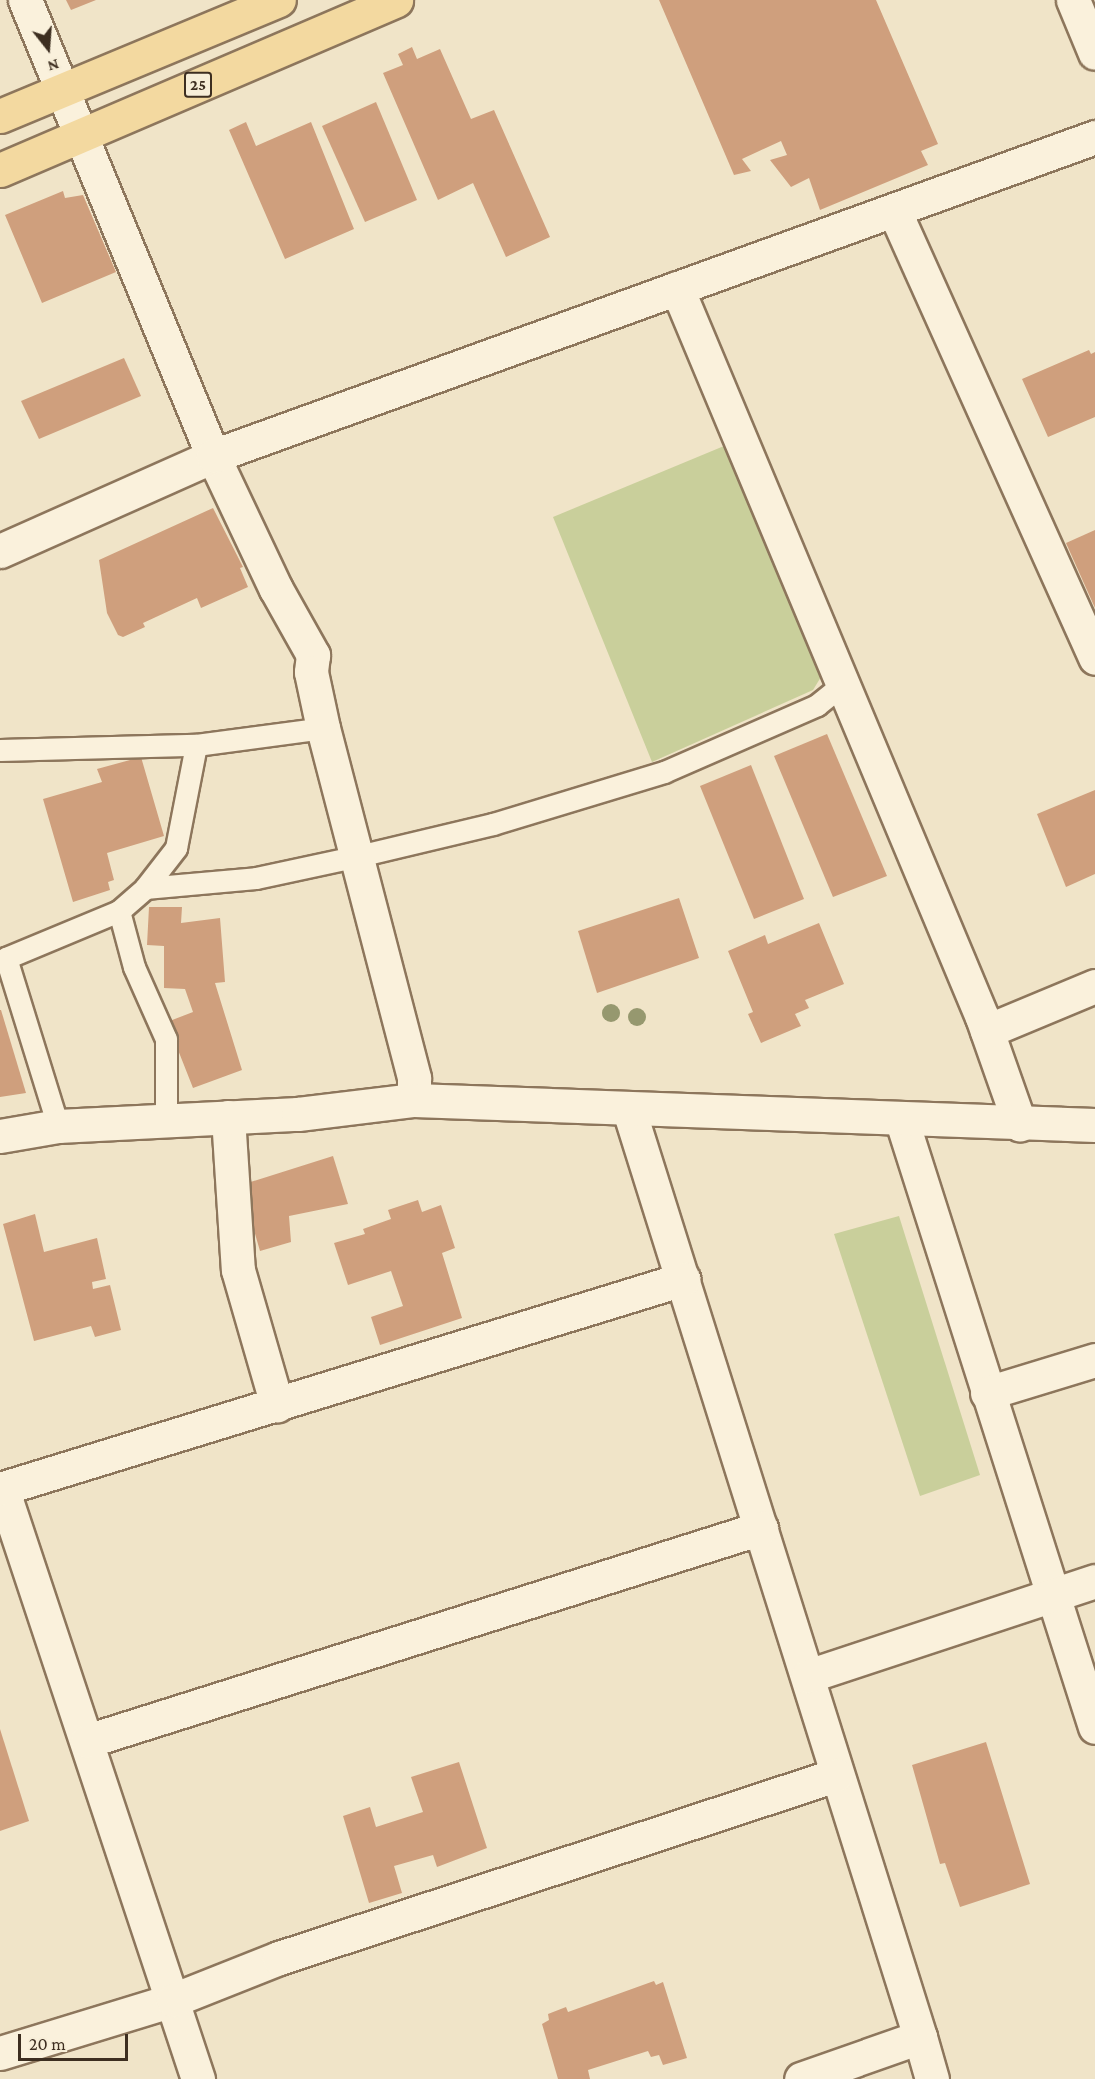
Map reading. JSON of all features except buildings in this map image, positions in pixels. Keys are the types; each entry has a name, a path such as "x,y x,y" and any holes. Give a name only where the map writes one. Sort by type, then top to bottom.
{"main road":[{"path":"0,116 279,0"},
{"name":"25","path":"0,170 396,0"}],"street":[{"path":"25,0 213,456 276,589 313,655 311,672 323,728 354,857 414,1078 414,1100"},
{"path":"1072,0 1095,52"},
{"path":"0,552 213,456 1095,137"},
{"path":"894,210 1095,658"},
{"path":"677,288 987,1031 1020,1125"},
{"path":"987,1031 1095,986"},
{"path":"0,1136 58,1126 298,1114 414,1100 629,1110 901,1118 1020,1125 1095,1125"},
{"path":"629,1110 932,2079"},
{"path":"228,1117 238,1270 277,1405"},
{"path":"901,1118 1095,1727"},
{"path":"198,2079 1,1489 683,1279"},
{"path":"987,1393 1095,1360"},
{"path":"87,1741 761,1528"},
{"path":"808,1677 1095,1581"},
{"path":"0,2053 173,2000 279,1958 836,1775"},
{"path":"801,2079 920,2037"}],"lane":[{"path":"145,888 256,878 493,824 664,772 817,705 842,685"},
{"path":"0,750 196,745 323,728"},
{"path":"58,1126 3,959 119,911 145,888 176,848 196,745"},
{"path":"119,911 134,967 166,1039 166,1121"}],"green space":[{"path":"724,446 824,672 813,690 652,762 553,517"},
{"path":"899,1216 980,1475 920,1496 834,1234"}]}
